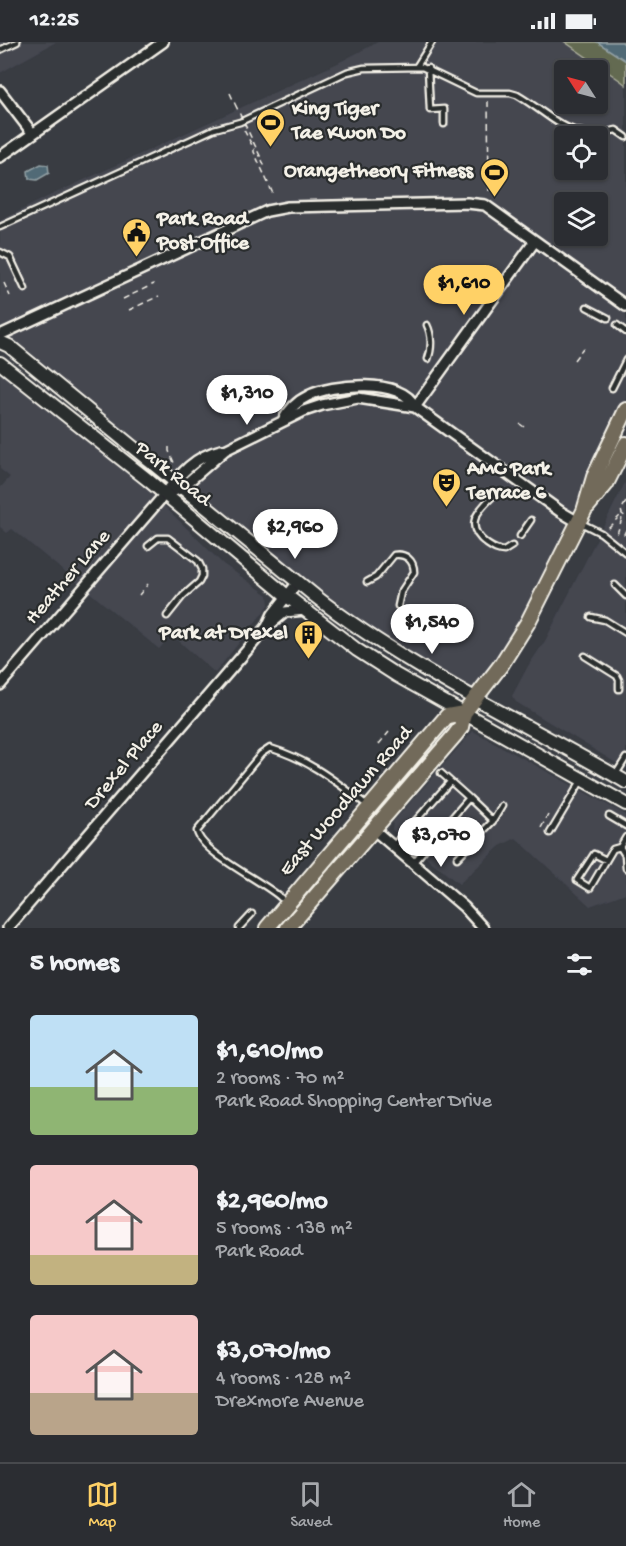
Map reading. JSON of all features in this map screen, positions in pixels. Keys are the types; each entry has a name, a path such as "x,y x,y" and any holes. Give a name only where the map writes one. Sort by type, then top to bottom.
{"main road":[{"name":"Park Road","path":"0,342 9,346 298,582 366,633 626,782"},
{"name":"Park Road","path":"0,363 165,494 287,596 369,659 626,804"},
{"name":"East Woodlawn Road","path":"288,928 461,727 464,712 518,639 581,517 594,477 626,410"},
{"name":"East Woodlawn Road","path":"581,517 606,484 626,444"},
{"name":"East Woodlawn Road","path":"267,928 447,716 464,712"}],"street":[{"path":"0,158 163,42"},
{"path":"0,92 33,134"},
{"path":"0,335 267,211 280,208 476,203 491,208 626,306"},
{"path":"415,407 535,241"},
{"path":"282,422 303,398 317,392 344,386 390,389 409,398 415,407 561,512 581,517"},
{"name":"Heather Lane","path":"0,685 165,494 225,450 308,409 348,399 366,399 415,407"},
{"name":"Drexel Place","path":"267,627 273,614 298,582"},
{"name":"Drexel Place","path":"9,928 267,627 285,612 305,610"},
{"path":"373,829 464,907 483,928"}],"lane":[{"path":"0,50 17,42"},
{"path":"417,66 432,42"},
{"path":"0,227 214,129 240,122 356,69 417,66 428,68 476,93 502,92 517,95 563,126"},
{"path":"428,68 430,110 444,109 444,124"},
{"path":"608,131 616,130 626,137"},
{"path":"0,252 12,259 25,289"},
{"path":"587,307 608,318"},
{"path":"427,325 430,332 431,352 428,360"},
{"path":"617,325 626,332"},
{"path":"612,388 626,360"},
{"path":"495,494 476,517 474,532 499,551 512,546"},
{"path":"581,517 626,553"},
{"path":"520,536 531,520"},
{"path":"147,546 155,539 168,538 198,561 202,568 199,582 183,596 167,616"},
{"path":"367,582 376,577 394,555 400,554 408,558 413,563 414,572 401,592 398,606"},
{"path":"615,585 626,596"},
{"path":"591,616 605,620 626,633"},
{"path":"585,656 617,676 620,682 619,689"},
{"path":"281,898 270,888 205,845 198,838 197,831 261,754 270,747 290,754 321,770 369,807"},
{"path":"615,776 626,758"},
{"path":"441,773 493,821"},
{"path":"550,833 582,779"},
{"path":"393,846 450,782"},
{"path":"413,863 469,798"},
{"path":"457,858 493,821 502,806"},
{"path":"609,816 626,826"},
{"path":"606,860 594,854 577,880 590,888 613,849 620,847 626,837"},
{"path":"620,847 625,855 626,868"},
{"path":"240,928 252,914"}],"path":[{"path":"230,93 262,160 264,165 262,170"},
{"path":"488,100 489,191"},
{"path":"240,122 274,196"},
{"path":"4,283 10,296"},
{"path":"123,299 154,285"},
{"path":"129,310 159,296"},
{"path":"574,360 583,348"},
{"path":"520,424 524,427"},
{"path":"169,447 175,465"},
{"path":"541,468 553,476"},
{"path":"617,534 624,515 622,506 626,502"},
{"path":"608,528 624,515"},
{"path":"626,530 624,534 626,535"},
{"path":"139,596 148,584"},
{"path":"445,626 457,634"},
{"path":"379,744 389,732"},
{"path":"541,828 548,815"}],"shaded area":[{"path":"0,42 56,42 0,73"},
{"path":"378,42 581,42 606,60 554,60 554,114 608,114 608,61 626,74 626,404 514,631 473,691 394,647 340,611 0,336 0,221 47,197 338,63"},
{"path":"0,370 152,494 223,564 268,595 269,605 215,673 172,635 159,649 12,529 7,533 0,527 0,488 10,477 0,469"},
{"path":"626,481 626,769 516,702 512,696 545,641"},
{"path":"473,731 626,815 626,893 590,906 516,838 500,846 459,884 392,830 393,822"}],"green space":[{"path":"565,42 626,42 626,85 608,72 608,60 591,60"}],"water":[{"path":"597,42 622,42 626,46 626,61"},
{"path":"41,164 48,165 49,173 37,180 29,179 28,171"}],"place":[{"name":"King Tiger Tae Kwon Do","path":"271,148"},
{"name":"Orangetheory Fitness","path":"494,198"},
{"name":"Park Road Post Office","path":"136,258"},
{"name":"AMC Park Terrace 6","path":"446,508"},
{"name":"Park at Drexel","path":"309,660"}]}
